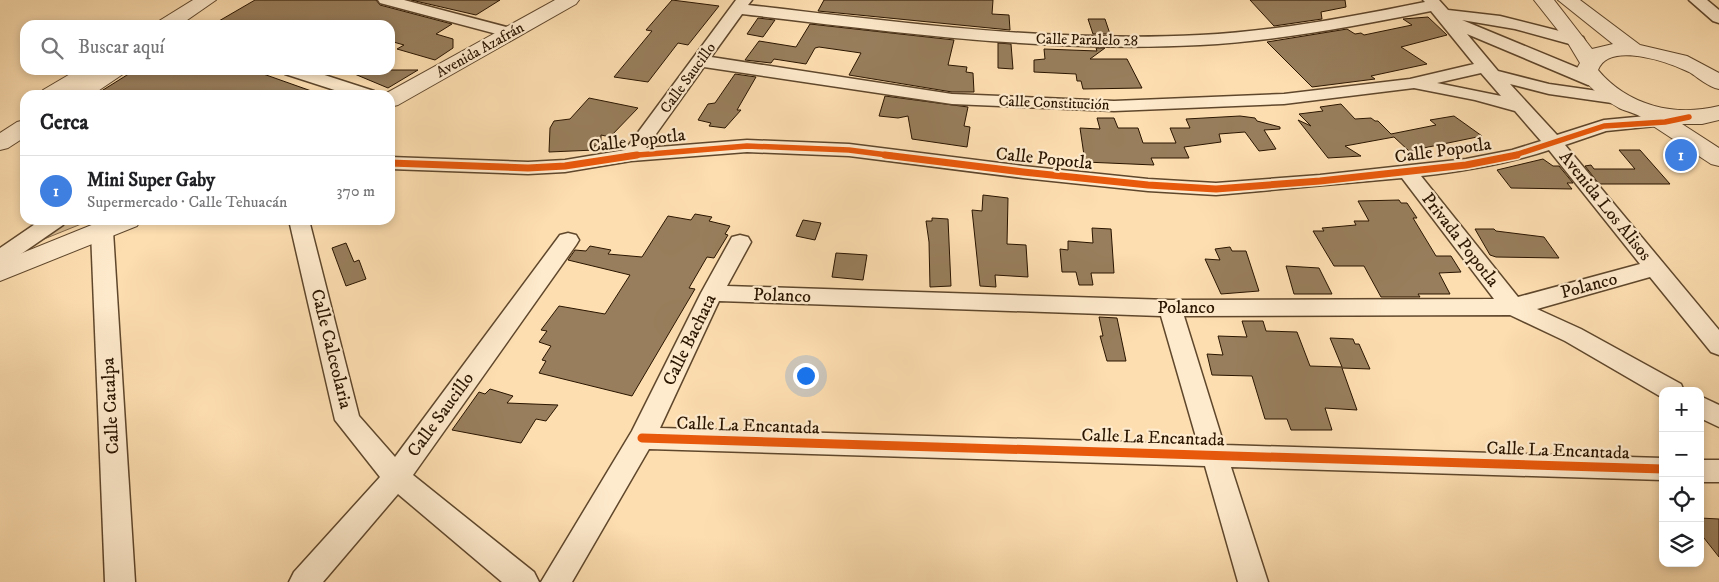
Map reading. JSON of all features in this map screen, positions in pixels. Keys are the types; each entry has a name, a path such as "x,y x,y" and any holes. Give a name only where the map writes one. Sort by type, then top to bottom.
{"street":[{"path":"174,20 206,0"},
{"path":"196,20 228,0"},
{"path":"386,0 512,33"},
{"name":"Avenida Azafrán","path":"395,97 569,0"},
{"path":"1544,0 1577,41 1591,70 1624,109"},
{"path":"1568,0 1634,50"},
{"path":"1697,0 1719,18"},
{"name":"Calle Paralelo 28","path":"741,5 1004,38 1124,42 1200,40 1260,35 1439,9 1535,27 1577,41"},
{"name":"Calle Saucillo","path":"630,155 741,5"},
{"path":"1439,9 1591,70"},
{"name":"Avenida Los Alisos","path":"1439,9 1520,107 1554,144 1719,346"},
{"path":"1591,70 1594,54 1604,51 1634,50 1672,58 1715,75"},
{"name":"Calle Constitución","path":"700,61 952,99 1114,106 1284,99 1410,84 1490,71"},
{"path":"1490,71 1575,94 1665,122 1719,159"},
{"path":"59,90 84,75"},
{"path":"85,90 108,75"},
{"path":"306,75 353,90"},
{"name":"Calle Constitución","path":"1410,84 1476,95 1520,107"},
{"path":"1575,94 1624,109 1709,119"},
{"name":"Calle Popotla","path":"395,163 528,168 565,166 630,155 747,146 849,150 1023,172 1148,185 1216,189 1408,173 1466,166 1554,144 1604,126 1624,109"},
{"path":"0,126 20,114"},
{"path":"1665,122 1709,119"},
{"path":"0,143 20,130"},
{"name":"Privada Popotla","path":"1408,173 1512,307"},
{"path":"0,258 49,225"},
{"path":"0,272 116,225"},
{"name":"Calle Calceolaria","path":"300,225 336,378 348,420 396,477 524,582"},
{"name":"Calle Catalpa","path":"102,231 120,582"},
{"name":"Calle Saucillo","path":"304,582 396,477 568,240"},
{"name":"Calle Bachata","path":"642,438 712,293 740,242"},
{"name":"Polanco","path":"712,293 1170,308 1512,307 1655,268"},
{"path":"1512,307 1572,335 1665,387"},
{"path":"1170,308 1253,582"},
{"path":"1704,408 1719,417"},
{"path":"556,582 642,438"},
{"name":"Calle La Encantada","path":"642,438 1659,469"},
{"path":"1704,471 1719,471"}],"shaded area":[{"path":"54,225 79,225 17,250"}],"building":[{"path":"255,0 376,0 380,5 452,24 436,34 453,39 453,48 435,60 397,49 404,45 395,42 395,20 221,20"},
{"path":"411,0 500,0 476,15"},
{"path":"672,0 719,6 688,45 678,43 648,82 614,77 652,31 646,30"},
{"path":"824,0 993,0 992,14 1009,15 1010,30 818,11"},
{"path":"1250,0 1345,0 1346,7 1321,12 1322,19 1274,26"},
{"path":"1428,17 1447,35 1401,47 1427,64 1371,76 1375,79 1312,87 1267,42 1347,29 1355,34 1361,33 1364,35 1412,25 1403,19"},
{"path":"758,18 775,20 763,37 747,34"},
{"path":"1088,19 1105,19 1110,34 1093,34"},
{"path":"810,24 954,40 948,65 967,67 966,72 973,73 974,92 952,92 849,75 861,53 819,47 815,48 806,64 774,59 771,63 745,60 759,41 796,47"},
{"path":"998,43 1011,44 1013,69 998,68"},
{"path":"1096,48 1105,48 1090,59 1127,59 1142,88 1083,89 1081,81 1077,81 1076,74 1034,72 1034,60 1045,59 1044,49 1097,51"},
{"path":"395,70 418,70 388,88 357,75 395,75"},
{"path":"735,74 756,77 737,110 741,110 725,128 709,126 711,123 698,120 708,104 715,103"},
{"path":"127,75 266,75 309,90 103,90"},
{"path":"885,96 968,107 964,126 970,127 967,147 912,139 908,116 898,118 879,116"},
{"path":"589,98 638,108 610,137 601,135 601,145 594,146 595,150 549,152 550,128 554,121 570,119"},
{"path":"1341,104 1355,119 1371,118 1378,121 1391,134 1436,125 1430,120 1454,116 1482,136 1409,151 1394,137 1345,146 1361,156 1328,158 1298,120 1311,126 1299,114 1323,111 1320,107"},
{"path":"1240,116 1255,118 1257,121 1280,127 1280,129 1264,130 1276,149 1259,151 1245,132 1219,134 1221,142 1184,147 1189,158 1151,158 1154,165 1085,162 1080,128 1100,129 1097,118 1114,118 1118,128 1138,128 1143,143 1176,143 1170,128 1190,128 1186,119"},
{"path":"1619,150 1640,150 1670,184 1599,184 1585,166 1591,165 1594,169 1635,169"},
{"path":"1543,159 1553,166 1559,166 1573,183 1567,183 1572,189 1511,188 1497,170"},
{"path":"983,195 1008,198 1007,244 1026,245 1028,277 995,275 996,287 980,286 972,210 982,211"},
{"path":"1399,200 1401,203 1407,203 1417,218 1413,218 1436,256 1451,256 1461,272 1439,273 1450,294 1418,294 1420,297 1381,297 1364,266 1334,266 1313,231 1324,231 1322,228 1356,225 1354,221 1369,221 1358,201"},
{"path":"695,214 712,217 709,221 730,226 725,234 728,235 714,258 707,257 689,288 695,289 632,396 539,373 546,361 542,360 551,346 539,342 547,331 541,330 559,306 605,314 630,275 568,260 575,250 586,251 590,246 611,250 608,254 642,257 668,216 691,220"},
{"path":"932,218 948,219 951,286 930,287 929,242 926,221 932,221"},
{"path":"803,220 821,223 815,240 796,236"},
{"path":"1092,228 1111,229 1114,273 1091,273 1093,285 1079,285 1076,272 1062,272 1060,249 1068,250 1068,241 1093,243"},
{"path":"1475,229 1494,229 1496,231 1544,237 1559,258 1496,257 1490,255"},
{"path":"346,243 354,262 359,260 366,279 346,286 332,248"},
{"path":"1230,247 1232,251 1246,251 1259,291 1221,294 1205,259 1220,260 1215,249"},
{"path":"836,253 867,255 863,280 832,277"},
{"path":"1286,266 1319,268 1332,294 1294,294"},
{"path":"1099,317 1117,318 1126,361 1107,361 1100,336 1103,336"},
{"path":"1242,321 1263,321 1266,331 1297,332 1310,366 1342,367 1330,338 1353,339 1355,344 1359,344 1370,369 1342,368 1357,410 1325,408 1332,430 1291,430 1287,419 1265,419 1252,376 1212,375 1207,354 1223,355 1218,336 1247,337"},
{"path":"490,389 513,396 507,403 558,405 546,421 536,419 521,443 452,430 479,392 485,394"},
{"path":"1704,518 1719,519 1719,557 1704,538"}],"cycle path":[{"path":"395,163 528,168 565,166 631,155 747,146 849,150 1023,172 1148,185 1216,189 1320,181 1466,165 1516,155 1604,126 1665,122 1689,117"},
{"path":"642,438 1659,469"}],"place":[{"name":"Mini Super Gaby","path":"1681,155"}]}
